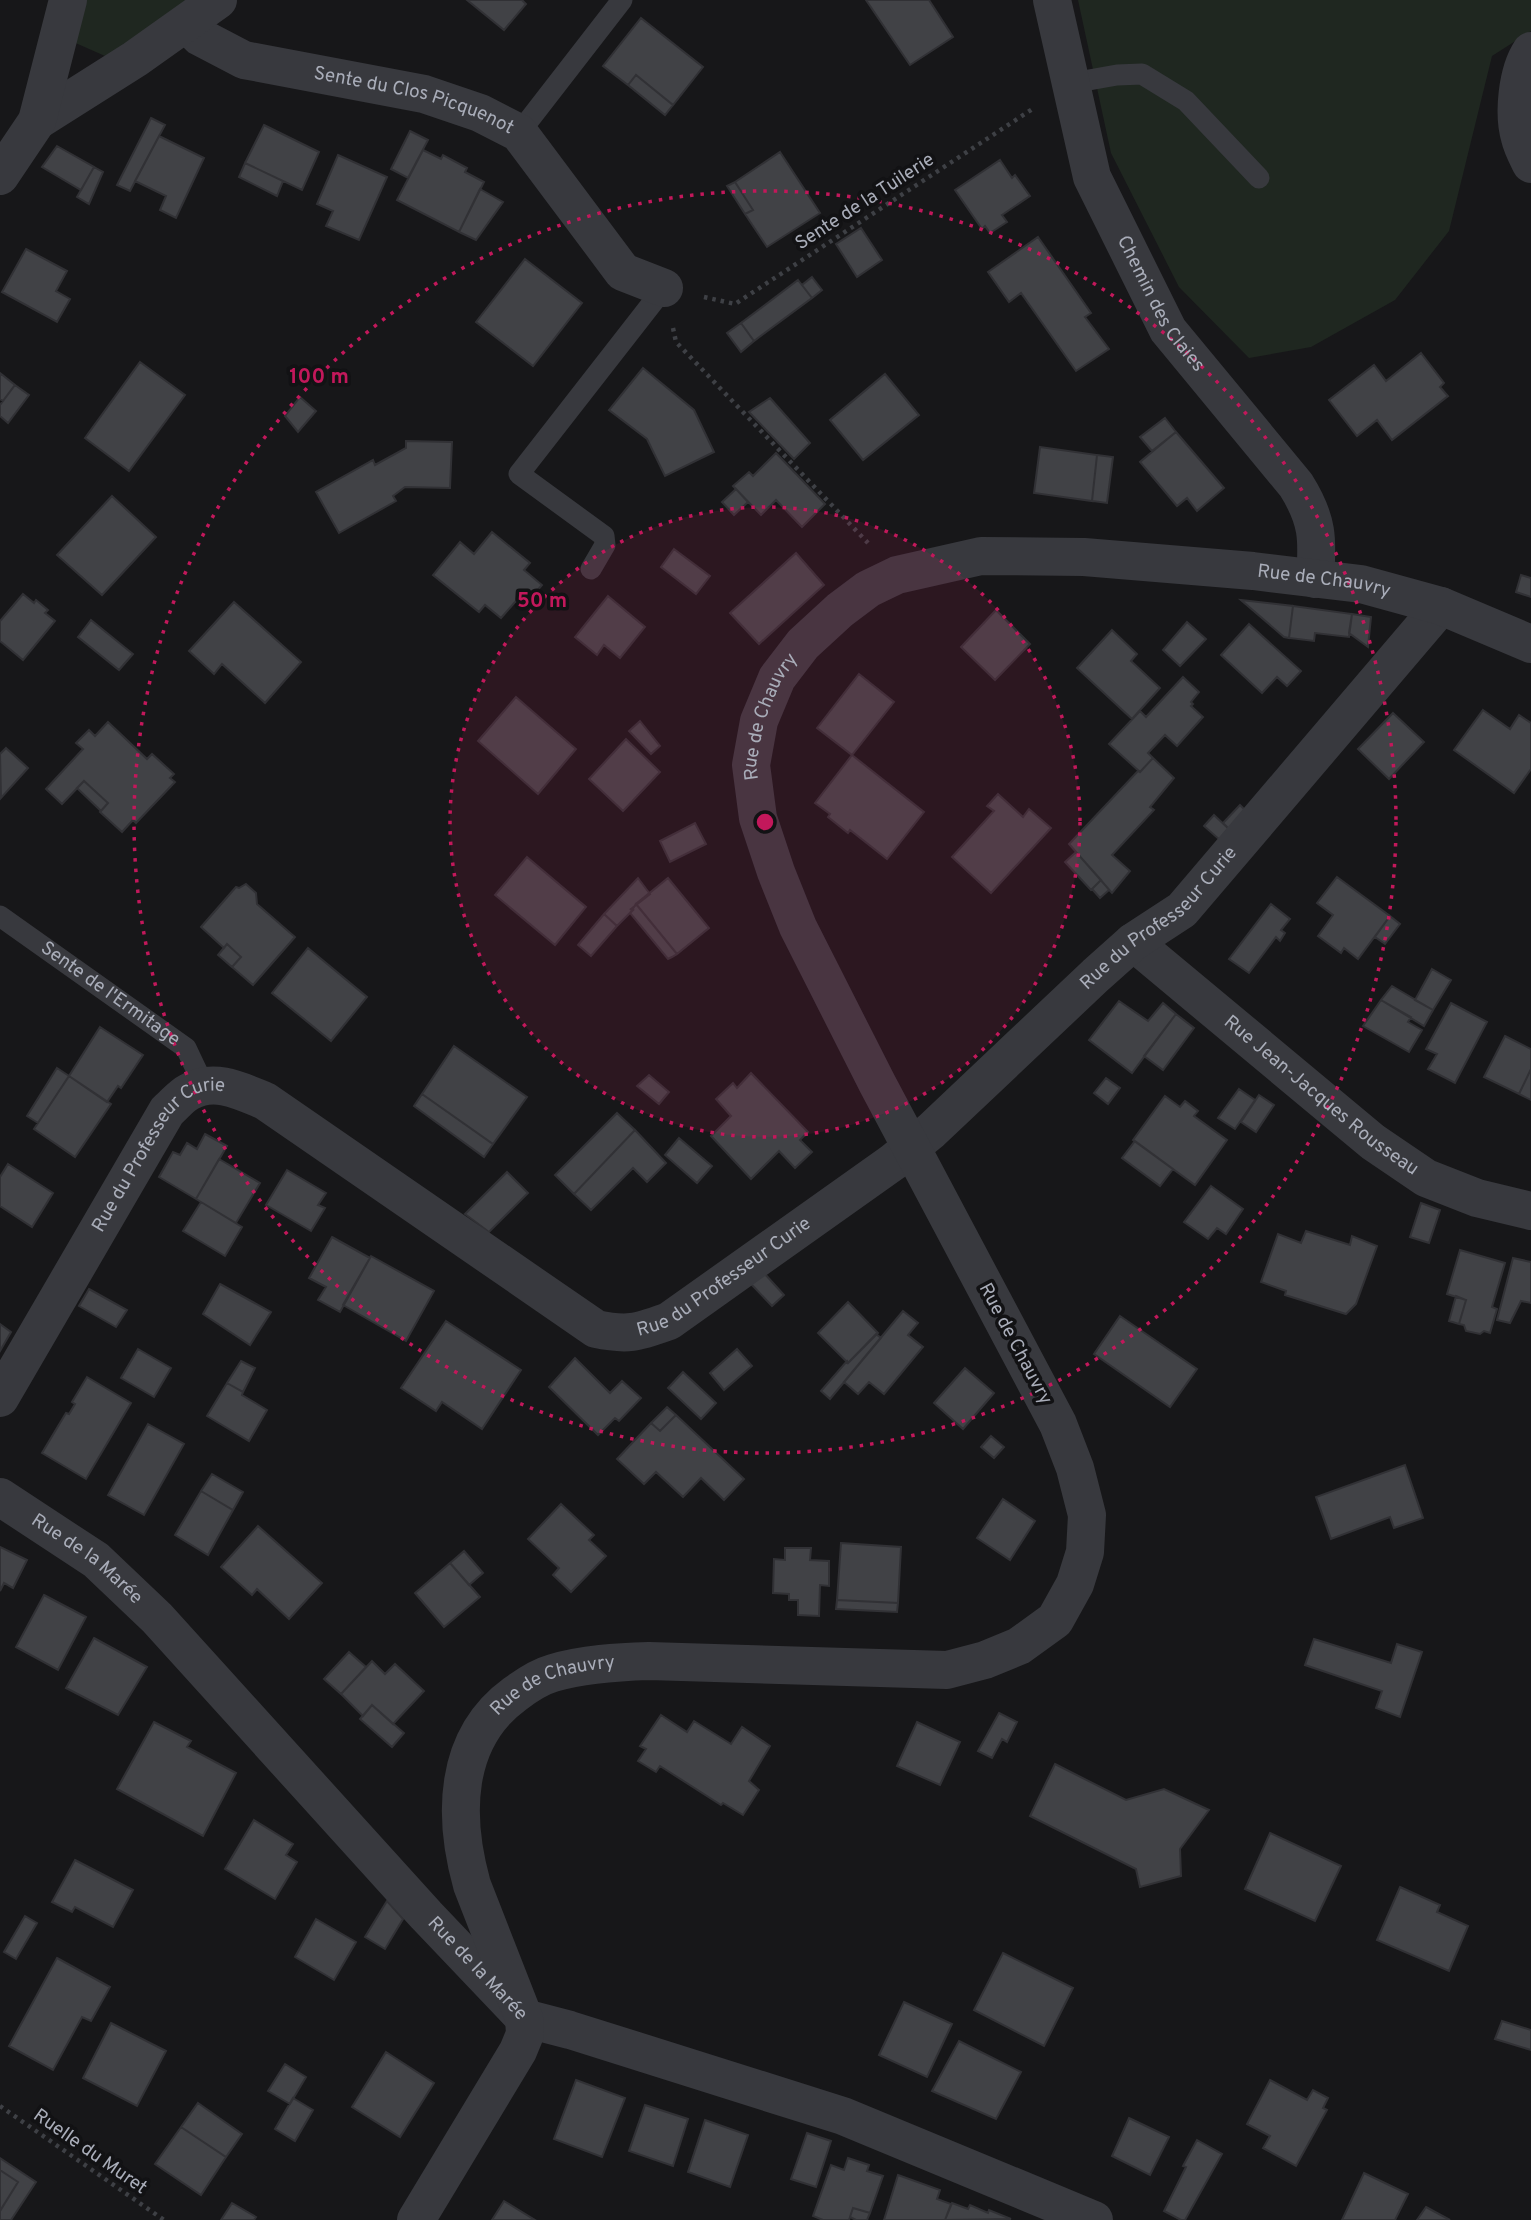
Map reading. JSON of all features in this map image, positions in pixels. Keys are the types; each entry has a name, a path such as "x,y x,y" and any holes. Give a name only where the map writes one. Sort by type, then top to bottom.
{"street":[{"path":"0,176 37,121 68,0"},
{"path":"37,121 187,24 218,0"},
{"name":"Chemin des Claies","path":"1052,0 1092,177 1168,330 1296,485 1308,504 1315,523 1315,579"},
{"name":"Sente du Clos Picquenot","path":"187,24 200,37 243,60 424,94 480,113 519,133 623,272 664,288"},
{"path":"56,45 109,76"},
{"path":"1531,51 1525,60 1517,97 1519,138 1531,164"},
{"name":"Rue de Chauvry","path":"524,2018 472,1885 461,1826 460,1798 474,1740 501,1704 530,1683 551,1673 609,1662 947,1670 985,1660 1019,1646 1055,1620 1075,1584 1085,1552 1087,1515 1075,1468 1058,1424 798,928 776,872 758,818 751,765 760,721 777,678 803,645 840,610 868,589 897,575 981,556 1084,557 1253,571 1361,584 1441,606 1531,644"},
{"name":"Rue du Professeur Curie","path":"0,1398 167,1111 188,1092 204,1086 228,1086 265,1101 596,1329 635,1333 669,1321 893,1163 931,1131 1133,942 1182,910 1441,606"},
{"name":"Rue Jean-Jacques Rousseau","path":"1133,942 1373,1142 1426,1178 1477,1198 1531,1211"},
{"name":"Rue de la Marée","path":"0,1497 96,1560 157,1618 426,1915 524,2018 843,2116 1094,2220"},
{"path":"416,2220 518,2051 525,2034 524,2018"}],"lane":[{"path":"519,133 622,0"},
{"path":"1072,83 1117,75 1142,74 1186,101 1259,178"},
{"path":"591,569 606,545 604,536 519,474 664,288"},
{"name":"Sente de l'Ermitage","path":"0,916 186,1048 204,1086"}],"path":[{"name":"Sente de la Tuilerie","path":"664,288 735,304 1072,83"},
{"path":"664,288 676,342 897,575"},
{"name":"Ruelle du Muret","path":"0,2106 164,2220"}],"shaded area":[{"path":"68,0 218,0 105,56 71,41"},
{"path":"1078,0 1531,0 1531,31 1492,56 1449,231 1395,300 1311,347 1249,358 1179,287 1111,153"}],"building":[{"path":"467,0 522,0 526,4 504,30"},
{"path":"866,0 929,0 953,37 910,65"},
{"path":"641,18 703,67 673,105 636,75 628,85 603,66"},
{"path":"636,75 673,105 665,115 628,85"},
{"path":"151,118 165,125 130,191 117,185"},
{"path":"264,125 319,152 302,190 245,163"},
{"path":"410,131 428,140 408,178 391,169"},
{"path":"159,136 204,158 176,218 160,210 166,196 135,181"},
{"path":"57,146 94,167 81,190 42,167"},
{"path":"423,150 441,159 443,155 467,168 465,172 484,182 459,232 397,200"},
{"path":"780,152 820,213 767,247 745,214 753,210 735,182"},
{"path":"338,155 387,177 359,240 326,226 333,211 317,204"},
{"path":"1000,160 1012,178 1015,175 1030,196 1002,215 1007,222 990,233 985,226 982,229 955,190"},
{"path":"245,163 283,181 277,196 239,177"},
{"path":"94,167 103,172 89,204 77,197"},
{"path":"735,182 753,210 745,214 727,186"},
{"path":"480,189 503,202 476,240 459,232"},
{"path":"861,228 882,260 857,277 836,244"},
{"path":"1038,237 1091,313 1085,317 1109,349 1076,371 1021,293 1009,302 988,272"},
{"path":"26,249 67,271 56,291 70,299 57,322 2,292"},
{"path":"525,259 582,303 533,366 476,322"},
{"path":"812,277 822,290 812,298 802,285"},
{"path":"798,280 812,298 754,341 741,323"},
{"path":"741,323 754,341 741,352 727,333"},
{"path":"1421,353 1444,383 1440,387 1448,396 1392,440 1377,420 1357,436 1329,400 1374,365 1386,381"},
{"path":"140,362 185,395 129,471 85,438"},
{"path":"643,368 694,410 714,452 665,476 647,439 609,410"},
{"path":"0,373 15,385 3,401 0,399"},
{"path":"885,374 919,415 863,460 830,420"},
{"path":"15,385 29,395 8,423 0,416 0,405"},
{"path":"300,397 316,411 298,432 285,416"},
{"path":"770,398 810,443 794,459 749,412"},
{"path":"1165,418 1176,432 1152,451 1140,437"},
{"path":"1176,432 1224,488 1197,511 1187,498 1177,506 1140,462"},
{"path":"406,441 452,442 450,488 405,487 393,496 396,501 339,533 316,492 373,460 375,465 406,448"},
{"path":"1040,447 1097,455 1092,501 1034,493"},
{"path":"776,453 825,504 802,527 776,500 761,515 733,486 749,472 753,476"},
{"path":"1097,455 1113,457 1107,503 1092,501"},
{"path":"736,489 748,502 734,515 722,502"},
{"path":"112,496 156,537 102,595 57,555"},
{"path":"492,532 530,563 524,570 542,585 523,607 516,601 501,618 485,605 479,612 433,575 460,542 474,554"},
{"path":"674,549 710,576 696,594 661,567"},
{"path":"796,553 824,585 759,644 730,613"},
{"path":"1521,575 1531,578 1531,597 1516,592"},
{"path":"23,594 48,610 45,613 55,621 23,660 0,641 0,621"},
{"path":"608,596 645,627 620,658 604,645 597,655 575,637"},
{"path":"1241,600 1293,606 1289,638 1284,637"},
{"path":"234,602 301,662 265,703 222,664 214,674 189,651"},
{"path":"1293,606 1352,614 1349,637 1315,633 1314,641 1289,638"},
{"path":"996,610 1030,644 995,680 961,647"},
{"path":"1352,614 1371,617 1368,647 1349,633"},
{"path":"91,620 133,654 119,670 78,637"},
{"path":"1187,622 1206,639 1180,666 1163,650"},
{"path":"1249,624 1301,671 1287,686 1277,677 1262,693 1221,655"},
{"path":"1112,630 1137,654 1131,661 1160,688 1132,719 1077,668"},
{"path":"859,674 894,702 852,755 817,728"},
{"path":"1183,677 1199,692 1191,706 1203,717 1177,746 1165,735 1148,753 1153,758 1140,772 1109,744 1140,711 1146,717"},
{"path":"516,697 576,749 538,794 478,741"},
{"path":"1483,710 1510,729 1519,715 1531,723 1531,769 1514,793 1454,750"},
{"path":"1393,713 1424,742 1389,779 1358,749"},
{"path":"640,721 660,746 651,754 629,731"},
{"path":"108,722 147,759 152,754 174,774 170,778 175,782 136,823 133,820 122,832 100,812 108,803 84,781 62,804 46,789 83,749 76,743 89,730 95,736"},
{"path":"626,739 660,772 623,811 589,779"},
{"path":"6,748 28,768 1,798 0,754"},
{"path":"852,755 924,812 887,859 850,830 848,833 815,803"},
{"path":"1153,758 1174,778 1150,807 1154,810 1112,855 1130,871 1112,893 1069,844"},
{"path":"84,781 108,803 101,811 77,788"},
{"path":"998,794 1023,817 1029,809 1051,828 991,893 952,857 994,811 987,806"},
{"path":"1240,805 1248,813 1231,831 1223,823"},
{"path":"1214,815 1231,831 1221,841 1204,826"},
{"path":"695,823 706,844 670,862 660,841"},
{"path":"1076,852 1101,880 1091,890 1065,862"},
{"path":"527,857 586,907 555,945 495,895"},
{"path":"1337,877 1390,916 1358,959 1344,948 1341,953 1318,936 1333,915 1317,903"},
{"path":"638,878 650,894 631,909 633,910 617,926 604,914"},
{"path":"668,878 709,928 677,954 636,904"},
{"path":"1101,880 1109,890 1100,898 1092,889"},
{"path":"246,884 256,893 257,904 295,937 253,985 232,967 241,957 227,944 224,948 201,927 236,887"},
{"path":"636,904 677,954 668,959 630,913"},
{"path":"1271,904 1290,919 1281,930 1285,933 1280,941 1276,937 1249,973 1229,959"},
{"path":"604,914 617,926 591,956 578,945"},
{"path":"1390,916 1400,924 1385,944 1375,937"},
{"path":"227,944 241,957 232,967 218,955"},
{"path":"308,948 367,997 331,1041 272,993"},
{"path":"1432,969 1451,980 1433,1010 1415,1000"},
{"path":"1392,986 1433,1010 1424,1026 1381,1000"},
{"path":"1381,1000 1411,1017 1408,1022 1422,1030 1409,1052 1363,1026"},
{"path":"1119,1001 1148,1021 1163,1003 1176,1014 1132,1073 1089,1040"},
{"path":"1451,1003 1487,1022 1455,1083 1428,1069 1437,1054 1426,1049"},
{"path":"1176,1014 1194,1028 1163,1070 1144,1056"},
{"path":"100,1027 143,1055 121,1088 118,1086 107,1102 69,1076"},
{"path":"1505,1036 1531,1049 1531,1069 1519,1094 1484,1077"},
{"path":"454,1046 527,1097 493,1144 422,1094"},
{"path":"57,1068 69,1076 38,1123 27,1116"},
{"path":"1531,1069 1531,1100 1519,1094"},
{"path":"751,1073 808,1132 800,1140 812,1152 795,1168 779,1151 751,1179 711,1136 731,1116 716,1099 733,1083 737,1088"},
{"path":"649,1075 669,1092 659,1104 637,1086"},
{"path":"69,1076 111,1104 75,1157 34,1129"},
{"path":"1106,1078 1120,1088 1108,1104 1094,1093"},
{"path":"1239,1089 1255,1100 1235,1129 1218,1118"},
{"path":"422,1094 493,1144 484,1157 414,1106"},
{"path":"1259,1095 1274,1105 1256,1132 1241,1122"},
{"path":"1165,1096 1180,1107 1185,1101 1198,1111 1194,1116 1227,1140 1195,1185 1133,1140"},
{"path":"617,1113 635,1130 574,1194 555,1175"},
{"path":"635,1130 666,1163 647,1182 633,1168 591,1210 574,1194"},
{"path":"205,1134 227,1146 196,1199 159,1177 173,1152 180,1155 187,1143 197,1149"},
{"path":"679,1138 712,1166 697,1183 665,1155"},
{"path":"1135,1141 1173,1169 1160,1186 1122,1158"},
{"path":"219,1159 260,1183 236,1223 196,1199"},
{"path":"8,1164 53,1193 32,1227 0,1206 0,1177"},
{"path":"287,1170 326,1193 318,1205 325,1208 311,1231 266,1205"},
{"path":"507,1172 528,1193 489,1232 465,1214"},
{"path":"1211,1186 1243,1209 1226,1234 1217,1228 1208,1239 1184,1222"},
{"path":"201,1202 242,1227 225,1256 183,1231"},
{"path":"1421,1203 1440,1210 1429,1243 1410,1237"},
{"path":"1306,1231 1350,1245 1352,1236 1377,1246 1356,1304 1346,1314 1285,1295 1286,1291 1261,1282 1278,1234 1301,1243"},
{"path":"332,1237 370,1258 340,1312 318,1300 326,1287 309,1278"},
{"path":"1460,1250 1505,1263 1492,1307 1497,1309 1490,1333 1466,1331 1464,1325 1459,1324 1466,1300 1447,1294"},
{"path":"371,1256 434,1291 406,1341 343,1305"},
{"path":"1513,1258 1531,1262 1531,1303 1521,1301 1510,1323 1497,1320"},
{"path":"764,1273 784,1295 772,1306 751,1284"},
{"path":"220,1284 271,1312 250,1345 203,1314"},
{"path":"89,1289 127,1310 116,1327 79,1306"},
{"path":"1456,1296 1466,1300 1459,1324 1449,1321"},
{"path":"848,1302 878,1333 848,1363 818,1333"},
{"path":"903,1311 918,1323 908,1335 923,1347 884,1394 869,1382 858,1394 844,1382"},
{"path":"1120,1316 1197,1369 1170,1407 1094,1354"},
{"path":"446,1321 521,1370 482,1429 442,1402 436,1411 401,1388"},
{"path":"0,1324 11,1332 0,1351"},
{"path":"876,1334 881,1338 830,1399 821,1391 847,1361 848,1363"},
{"path":"138,1349 171,1368 154,1397 121,1378"},
{"path":"737,1349 752,1366 724,1390 710,1373"},
{"path":"575,1358 610,1393 622,1381 641,1398 619,1421 615,1418 598,1435 549,1387"},
{"path":"241,1361 255,1368 243,1392 227,1383"},
{"path":"965,1368 994,1393 963,1429 934,1403"},
{"path":"683,1372 716,1403 701,1419 668,1388"},
{"path":"87,1377 131,1403 86,1479 42,1453 66,1413 69,1414 75,1404 72,1402"},
{"path":"227,1383 267,1410 249,1441 207,1416"},
{"path":"667,1407 676,1415 660,1431 651,1423"},
{"path":"676,1415 744,1479 724,1500 701,1478 683,1497 656,1472 644,1484 617,1459 651,1423 660,1431"},
{"path":"148,1424 184,1444 144,1515 108,1495"},
{"path":"991,1436 1004,1447 994,1458 981,1447"},
{"path":"1405,1465 1423,1518 1394,1528 1390,1517 1331,1539 1316,1497"},
{"path":"212,1474 243,1492 233,1510 201,1491"},
{"path":"201,1491 233,1510 208,1555 175,1535"},
{"path":"1003,1499 1035,1521 1010,1560 977,1538"},
{"path":"561,1504 594,1535 589,1540 606,1556 571,1592 553,1575 559,1568 528,1539"},
{"path":"258,1526 322,1583 289,1619 257,1589 252,1595 221,1567"},
{"path":"841,1543 901,1547 898,1603 837,1600"},
{"path":"0,1547 27,1560 13,1588 4,1583 0,1591"},
{"path":"785,1548 811,1548 810,1560 829,1561 829,1586 820,1585 819,1616 798,1615 798,1600 789,1600 789,1594 773,1593 774,1559 785,1560"},
{"path":"464,1551 483,1573 469,1585 450,1563"},
{"path":"450,1563 480,1597 444,1627 415,1593"},
{"path":"44,1595 86,1617 58,1670 16,1647"},
{"path":"837,1600 898,1603 897,1612 836,1609"},
{"path":"94,1638 147,1667 118,1715 66,1688"},
{"path":"1314,1639 1391,1663 1397,1644 1422,1652 1400,1717 1376,1708 1382,1691 1305,1665"},
{"path":"349,1652 366,1667 341,1694 324,1679"},
{"path":"372,1661 385,1674 395,1664 424,1691 393,1724 372,1705 363,1716 341,1694"},
{"path":"372,1705 404,1733 392,1747 360,1719"},
{"path":"999,1713 1017,1722 1007,1742 1002,1739 992,1758 978,1751"},
{"path":"661,1715 687,1732 694,1721 731,1744 742,1727 770,1746 749,1781 759,1790 743,1815 723,1803 721,1805 660,1766 656,1772 638,1761 646,1749 640,1746"},
{"path":"154,1722 191,1741 187,1747 236,1773 203,1836 117,1789"},
{"path":"917,1722 960,1742 940,1785 897,1766"},
{"path":"1055,1764 1126,1800 1164,1789 1209,1810 1180,1849 1181,1876 1140,1887 1136,1869 1030,1816"},
{"path":"254,1820 293,1844 286,1855 297,1862 275,1899 225,1869"},
{"path":"1270,1833 1341,1866 1315,1921 1245,1889"},
{"path":"75,1860 133,1890 113,1927 75,1907 72,1912 52,1902"},
{"path":"1400,1887 1440,1905 1437,1912 1468,1926 1449,1971 1377,1940"},
{"path":"387,1901 403,1919 385,1949 365,1937"},
{"path":"25,1916 37,1923 16,1959 4,1952"},
{"path":"316,1919 356,1942 334,1980 295,1957"},
{"path":"1003,1953 1073,1988 1044,2046 974,2010"},
{"path":"57,1958 110,1987 91,2021 82,2017 53,2070 9,2046"},
{"path":"904,2002 952,2024 927,2077 879,2055"},
{"path":"1502,2021 1531,2030 1531,2050 1495,2039"},
{"path":"111,2023 166,2051 137,2106 83,2078"},
{"path":"959,2041 1021,2072 996,2119 932,2091"},
{"path":"386,2052 434,2083 400,2137 352,2107"},
{"path":"285,2064 306,2077 290,2104 268,2091"},
{"path":"576,2080 625,2098 602,2157 554,2139"},
{"path":"1270,2080 1307,2100 1313,2090 1328,2098 1323,2108 1327,2110 1296,2166 1263,2148 1270,2136 1247,2124"},
{"path":"293,2098 313,2110 295,2141 275,2129"},
{"path":"198,2103 242,2134 226,2157 181,2127"},
{"path":"645,2105 688,2119 673,2166 629,2151"},
{"path":"1129,2118 1169,2137 1150,2175 1112,2156"},
{"path":"705,2120 748,2135 730,2187 688,2172"},
{"path":"181,2127 226,2157 201,2195 155,2164"},
{"path":"807,2133 831,2141 816,2187 791,2179"},
{"path":"1197,2140 1222,2154 1185,2220 1181,2220 1164,2211"},
{"path":"0,2158 36,2182 11,2220 0,2220 0,2211 18,2182 0,2170"},
{"path":"848,2158 869,2165 867,2171 883,2176 870,2213 853,2208 849,2220 823,2220 813,2216 831,2165 844,2170"},
{"path":"0,2170 18,2182 0,2211"},
{"path":"1364,2173 1408,2194 1395,2220 1342,2220"},
{"path":"898,2175 940,2190 937,2199 951,2204 945,2220 884,2220"},
{"path":"504,2201 535,2220 492,2220"},
{"path":"232,2203 256,2217 254,2220 221,2220"},
{"path":"952,2203 968,2209 970,2205 988,2213 989,2210 1011,2219 945,2220"},
{"path":"1426,2207 1450,2220 1417,2220"},
{"path":"853,2208 870,2213 867,2220 850,2217"}]}
